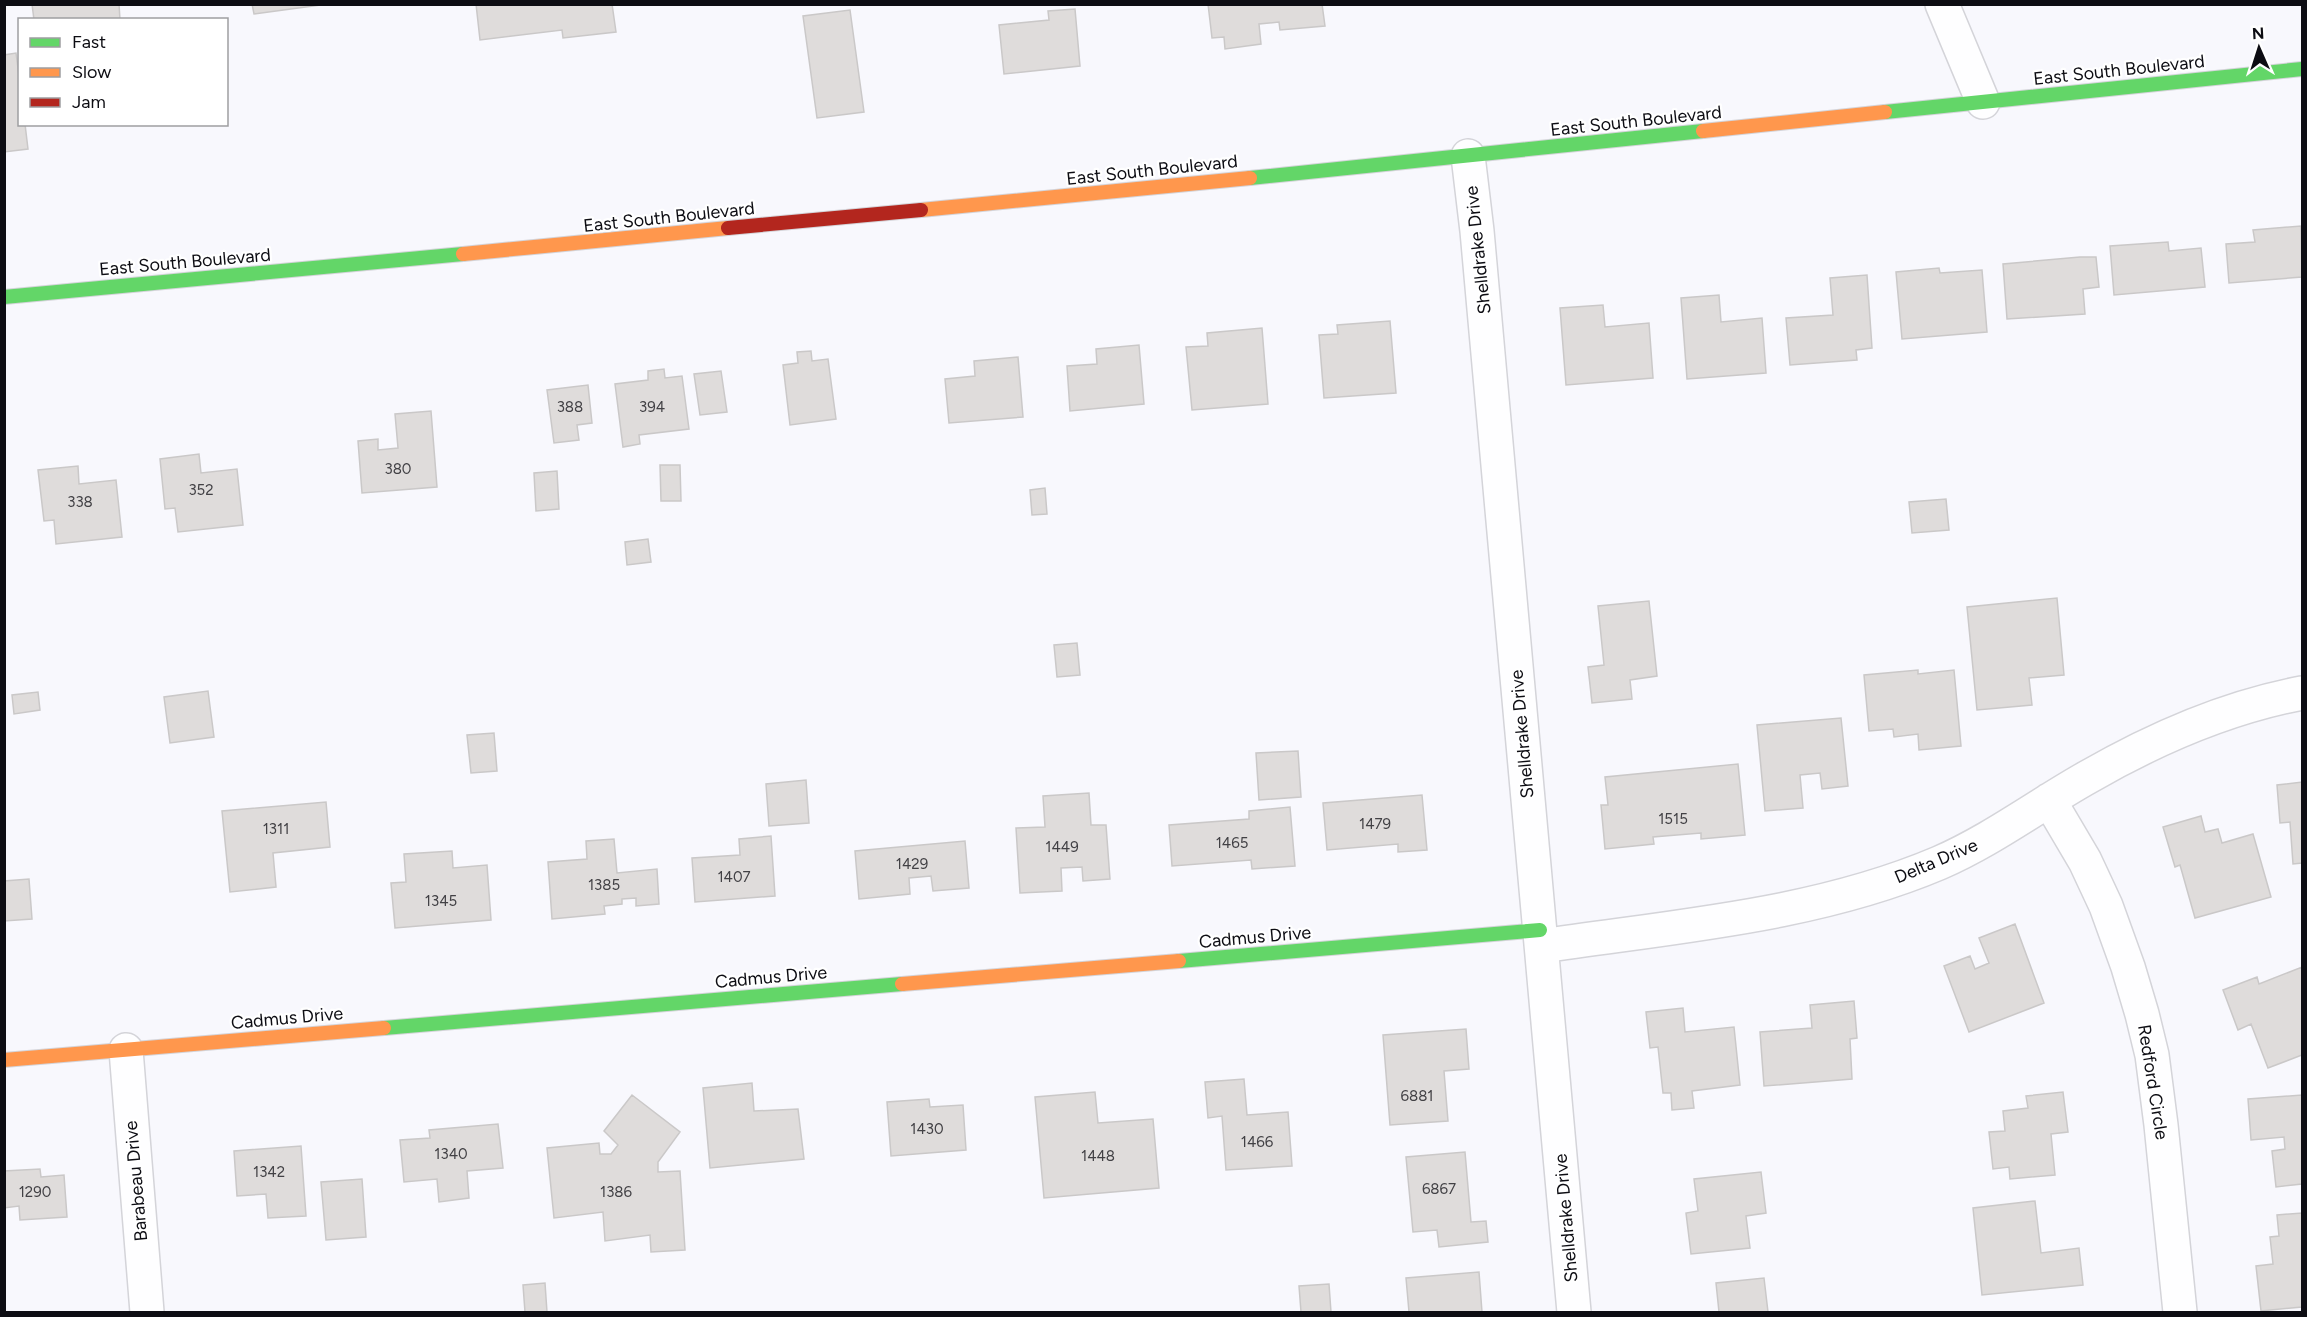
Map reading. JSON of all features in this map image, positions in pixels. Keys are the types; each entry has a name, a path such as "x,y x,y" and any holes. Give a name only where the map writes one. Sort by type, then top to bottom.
{"street":[{"path":"1942,4 1983,102"},
{"name":"East South Boulevard","path":"4,297 378,263 1468,156 2302,69"},
{"name":"Shelldrake Drive","path":"1468,156 1574,1312"},
{"name":"Delta Drive","path":"1541,938 1768,913 1853,894 1939,863 1962,852 2089,776 2158,741 2218,717 2302,693"},
{"name":"Redford Circle","path":"2049,800 2085,861 2106,906 2142,1014 2154,1066 2180,1312"},
{"name":"Cadmus Drive","path":"4,1060 1541,938"},
{"name":"Barabeau Drive","path":"126,1050 147,1312"}],"building":[{"path":"32,4 119,4 120,18 34,18"},
{"path":"252,4 328,4 254,14"},
{"path":"476,4 612,4 616,32 563,38 562,30 480,40"},
{"path":"1208,4 1322,4 1325,26 1280,30 1279,22 1259,24 1261,44 1225,49 1224,37 1212,38"},
{"path":"1075,9 1080,66 1004,74 999,25 1049,20 1048,11"},
{"path":"850,10 864,112 817,118 803,16"},
{"path":"16,53 18,126 25,126 28,149 4,152 4,55"},
{"path":"2301,226 2302,277 2229,283 2226,244 2255,242 2253,230"},
{"path":"2168,242 2169,251 2201,248 2205,287 2114,295 2110,246"},
{"path":"2096,257 2099,287 2083,289 2085,314 2007,319 2003,264"},
{"path":"1939,268 1940,273 1982,270 1987,332 1902,339 1896,272"},
{"path":"1867,275 1872,348 1856,350 1857,360 1790,365 1786,318 1833,315 1830,278"},
{"path":"1719,295 1721,322 1762,318 1766,373 1687,379 1681,298"},
{"path":"1603,305 1605,327 1649,323 1653,378 1566,385 1560,308"},
{"path":"1390,321 1396,393 1324,398 1319,335 1338,334 1337,325"},
{"path":"1262,328 1268,404 1192,410 1186,347 1208,346 1207,333"},
{"path":"1139,345 1144,404 1070,411 1067,366 1097,364 1096,349"},
{"path":"811,351 812,361 828,359 836,419 790,425 783,365 798,363 797,352"},
{"path":"1018,357 1023,417 949,423 945,379 975,376 974,361"},
{"path":"664,369 665,378 682,376 689,429 639,435 640,444 623,447 615,384 648,380 648,371"},
{"path":"721,371 727,412 700,415 694,374"},
{"path":"588,385 592,423 577,425 579,440 554,443 547,390"},
{"path":"431,411 437,487 362,493 358,441 378,439 378,450 398,448 395,414"},
{"path":"199,454 201,473 237,469 243,525 178,532 175,508 165,509 160,459"},
{"path":"660,465 680,465 681,501 661,501"},
{"path":"78,466 79,484 116,480 122,537 56,544 54,520 44,521 38,470"},
{"path":"557,471 559,509 536,511 534,473"},
{"path":"1045,488 1047,514 1032,515 1030,490"},
{"path":"1946,499 1949,530 1912,533 1909,502"},
{"path":"648,539 651,562 627,565 625,542"},
{"path":"2057,598 2064,675 2029,678 2032,705 1977,710 1967,607"},
{"path":"1649,601 1657,676 1630,680 1632,699 1592,703 1588,667 1604,665 1598,606"},
{"path":"1077,643 1080,675 1057,677 1054,645"},
{"path":"1918,670 1918,674 1954,670 1961,746 1919,750 1918,734 1894,737 1893,729 1869,731 1864,675"},
{"path":"208,691 214,737 170,743 164,697"},
{"path":"38,692 40,710 14,714 12,695"},
{"path":"1841,718 1848,786 1822,789 1820,773 1800,775 1803,808 1765,811 1757,725"},
{"path":"494,733 497,771 471,773 467,735"},
{"path":"1298,751 1301,797 1259,800 1256,753"},
{"path":"1738,764 1745,835 1701,839 1701,833 1653,837 1654,844 1605,849 1601,805 1608,805 1605,777"},
{"path":"806,780 809,823 769,826 766,784"},
{"path":"2302,782 2302,863 2293,864 2290,822 2280,823 2277,785"},
{"path":"1089,793 1091,825 1106,825 1110,879 1083,881 1082,867 1061,868 1062,891 1020,893 1016,828 1045,827 1043,796"},
{"path":"1422,795 1427,850 1398,852 1398,844 1327,850 1323,803"},
{"path":"326,802 330,847 273,853 276,887 230,892 222,811"},
{"path":"1290,807 1295,866 1252,869 1251,860 1172,866 1169,825 1249,819 1249,811"},
{"path":"2201,816 2205,832 2218,829 2222,843 2253,834 2271,897 2195,918 2180,865 2175,867 2163,827"},
{"path":"771,836 775,896 695,902 692,858 740,855 739,839"},
{"path":"614,839 617,873 657,869 659,904 636,906 636,898 622,899 622,904 604,906 605,914 552,919 548,862 587,859 586,841"},
{"path":"965,841 969,888 933,891 931,876 909,878 910,894 859,899 855,851"},
{"path":"452,851 453,868 487,865 491,920 395,928 391,883 406,882 404,854"},
{"path":"29,879 32,919 4,921 4,881"},
{"path":"2015,924 2044,1003 1969,1032 1944,966 1970,956 1975,969 1989,963 1979,938"},
{"path":"2302,967 2302,1055 2268,1068 2251,1024 2238,1030 2223,990 2257,977 2259,984"},
{"path":"1854,1001 1857,1038 1850,1039 1852,1079 1764,1086 1760,1032 1812,1028 1810,1005"},
{"path":"1683,1008 1685,1032 1734,1027 1740,1085 1692,1091 1694,1108 1672,1110 1671,1093 1663,1093 1658,1047 1650,1048 1646,1012"},
{"path":"1466,1029 1469,1069 1444,1071 1448,1121 1390,1125 1383,1035"},
{"path":"1244,1079 1247,1115 1288,1112 1292,1166 1226,1170 1222,1116 1208,1118 1205,1082"},
{"path":"752,1083 754,1111 798,1109 804,1159 710,1168 703,1088"},
{"path":"1095,1092 1098,1123 1153,1119 1159,1188 1044,1198 1035,1097"},
{"path":"2063,1092 2068,1132 2051,1134 2055,1175 2010,1179 2009,1167 1993,1169 1989,1132 2005,1131 2003,1111 2028,1108 2026,1096"},
{"path":"632,1095 680,1132 658,1162 658,1172 680,1171 685,1250 651,1252 650,1235 605,1241 603,1212 554,1218 547,1148 599,1143 600,1154 611,1154 618,1145 604,1131"},
{"path":"2302,1095 2302,1184 2276,1187 2272,1151 2285,1149 2284,1137 2251,1140 2248,1099"},
{"path":"929,1099 930,1107 963,1105 966,1150 891,1156 887,1102"},
{"path":"498,1124 503,1168 467,1171 469,1198 439,1202 437,1179 404,1182 400,1140 430,1138 429,1130"},
{"path":"301,1146 306,1216 268,1218 266,1194 237,1196 234,1151"},
{"path":"1465,1152 1471,1222 1486,1221 1488,1242 1439,1247 1437,1230 1413,1232 1406,1157"},
{"path":"40,1169 41,1177 64,1175 67,1217 20,1220 19,1206 4,1208 4,1171"},
{"path":"1761,1172 1766,1213 1746,1216 1750,1248 1691,1254 1686,1213 1698,1211 1694,1179"},
{"path":"362,1179 366,1237 326,1240 321,1182"},
{"path":"2035,1201 2041,1253 2079,1248 2083,1285 1982,1295 1973,1208"},
{"path":"2302,1213 2302,1307 2261,1311 2256,1266 2273,1264 2270,1237 2279,1236 2277,1215"},
{"path":"1479,1272 1482,1312 1409,1312 1406,1278"},
{"path":"1764,1278 1768,1312 1719,1312 1716,1283"},
{"path":"545,1283 547,1312 525,1312 523,1285"},
{"path":"1329,1284 1331,1312 1301,1312 1299,1286"}],"traffic: fast":[{"path":"1885,112 2302,69"},
{"path":"1250,178 1703,131"},
{"path":"4,297 463,254"},
{"path":"1179,961 1540,930"},
{"path":"384,1028 902,984"}],"traffic: slow":[{"path":"1703,131 1885,112"},
{"path":"921,210 1250,178"},
{"path":"463,254 728,228"},
{"path":"902,984 1179,961"},
{"path":"4,1060 384,1028"}],"traffic: jam":[{"path":"728,228 921,210"}]}
